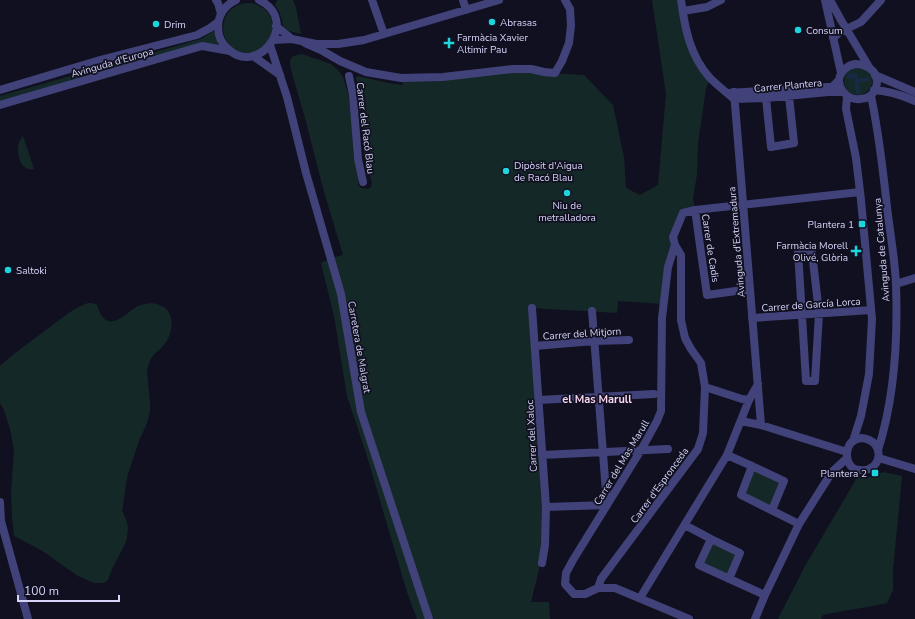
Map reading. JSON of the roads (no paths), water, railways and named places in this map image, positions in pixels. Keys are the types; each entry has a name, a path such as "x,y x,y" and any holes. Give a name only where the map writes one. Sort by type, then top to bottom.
{"street":[{"path":"216,0 218,3 220,18 218,30 220,38 230,51"},
{"name":"Avinguda d'Europa","path":"0,90 100,60 197,35 210,28 220,18 227,6 236,0"},
{"path":"372,0 384,34"},
{"path":"463,0 466,10"},
{"path":"305,43 338,44 364,40 499,0"},
{"path":"276,26 292,39 321,50 340,61 366,72 401,78 443,77 514,69 531,69 554,73 562,61 569,43 571,26 570,9 565,0"},
{"path":"681,0 686,28 693,53 710,78 730,94"},
{"path":"683,11 708,7 720,0"},
{"path":"824,0 840,76 840,87 845,94 855,100 863,99 873,93 883,91 915,101"},
{"path":"830,0 875,75 876,85 873,93"},
{"path":"833,38 840,32 847,30 861,22 881,0"},
{"path":"253,56 264,51 272,43 276,33 276,20 270,8 264,1"},
{"path":"272,43 292,39"},
{"name":"Carretera de Malgrat","path":"272,43 308,180 341,294 361,412 429,619"},
{"name":"Avinguda d'Europa","path":"0,105 202,46 230,51 241,56 253,56"},
{"path":"253,56 280,75"},
{"name":"Carrer del Racó Blau","path":"340,61 349,76 353,95 358,159 363,182"},
{"path":"840,76 848,66 854,64 862,64 869,67"},
{"name":"Carrer del Racó Blau","path":"349,76 354,67"},
{"path":"875,75 915,92"},
{"name":"Carrer Plantera","path":"730,94 828,87 832,86 840,76"},
{"name":"Carrer Plantera","path":"730,94 766,98 828,92 845,94"},
{"name":"Avinguda de Catalunya","path":"873,93 896,284 896,354 890,401 878,454"},
{"name":"Avinguda d'Extremadura","path":"730,94 743,205 761,425"},
{"name":"Avinguda de Catalunya","path":"845,94 846,109 856,158 864,223 872,318 869,374 861,416 853,441"},
{"path":"766,98 771,147 794,143 789,96"},
{"path":"695,210 860,192"},
{"name":"Carrer del Mas Marull","path":"689,619 615,588 598,588 585,594 574,594 565,584 566,573 573,560 641,450 661,411 662,318 668,267 675,245 673,237 683,213 695,210"},
{"name":"Carrer de Cadis","path":"695,210 707,294 750,289"},
{"name":"Carrer d'Espronceda","path":"598,588 601,579 698,449 703,433 705,387 701,363 690,349 682,326 681,255 675,245"},
{"path":"798,251 812,252 819,313 815,381 806,380 802,315 798,251"},
{"path":"896,284 915,278"},
{"name":"Carrer del Xaloc","path":"532,308 536,346 546,507 545,545 542,563"},
{"name":"Carrer de García Lorca","path":"752,318 871,310"},
{"path":"546,507 607,505 592,311"},
{"name":"Carrer del Mitjorn","path":"536,346 594,341 629,340"},
{"path":"640,598 727,455 749,400 758,384"},
{"path":"705,387 749,400"},
{"path":"539,400 654,394"},
{"path":"741,421 761,425 847,455"},
{"path":"861,438 867,439 874,443 878,454 877,462 872,469 865,471 853,468 849,464 847,455 848,448 853,441 861,438"},
{"path":"542,455 668,449"},
{"path":"878,454 915,469"},
{"path":"727,455 784,481 772,510"},
{"path":"755,619 799,524 832,472 847,455"},
{"path":"752,466 741,495 799,524"},
{"path":"0,502 1,521 28,619"},
{"path":"685,525 740,553 729,579"},
{"path":"711,539 699,566 765,595"}],"water":[{"path":"857,73 858,79 869,77 870,81 859,82 861,93 856,94 854,78 848,79 847,74"}],"place":[{"name":"Abrasas","path":"492,22"},
{"name":"Drim","path":"156,24"},
{"name":"Consum","path":"798,30"},
{"name":"Farmàcia Xavier Altimir Pau","path":"449,43"},
{"name":"Dipòsit d'Aigua de Racó Blau","path":"506,171"},
{"name":"Niu de metralladora","path":"567,193"},
{"name":"Plantera 1","path":"862,224"},
{"name":"Farmàcia Morell Olivé, Glòria","path":"856,251"},
{"name":"Saltoki","path":"8,270"},
{"name":"Plantera 2","path":"875,473"}],"district":[{"name":"el Mas Marull","path":"597,399"}]}
